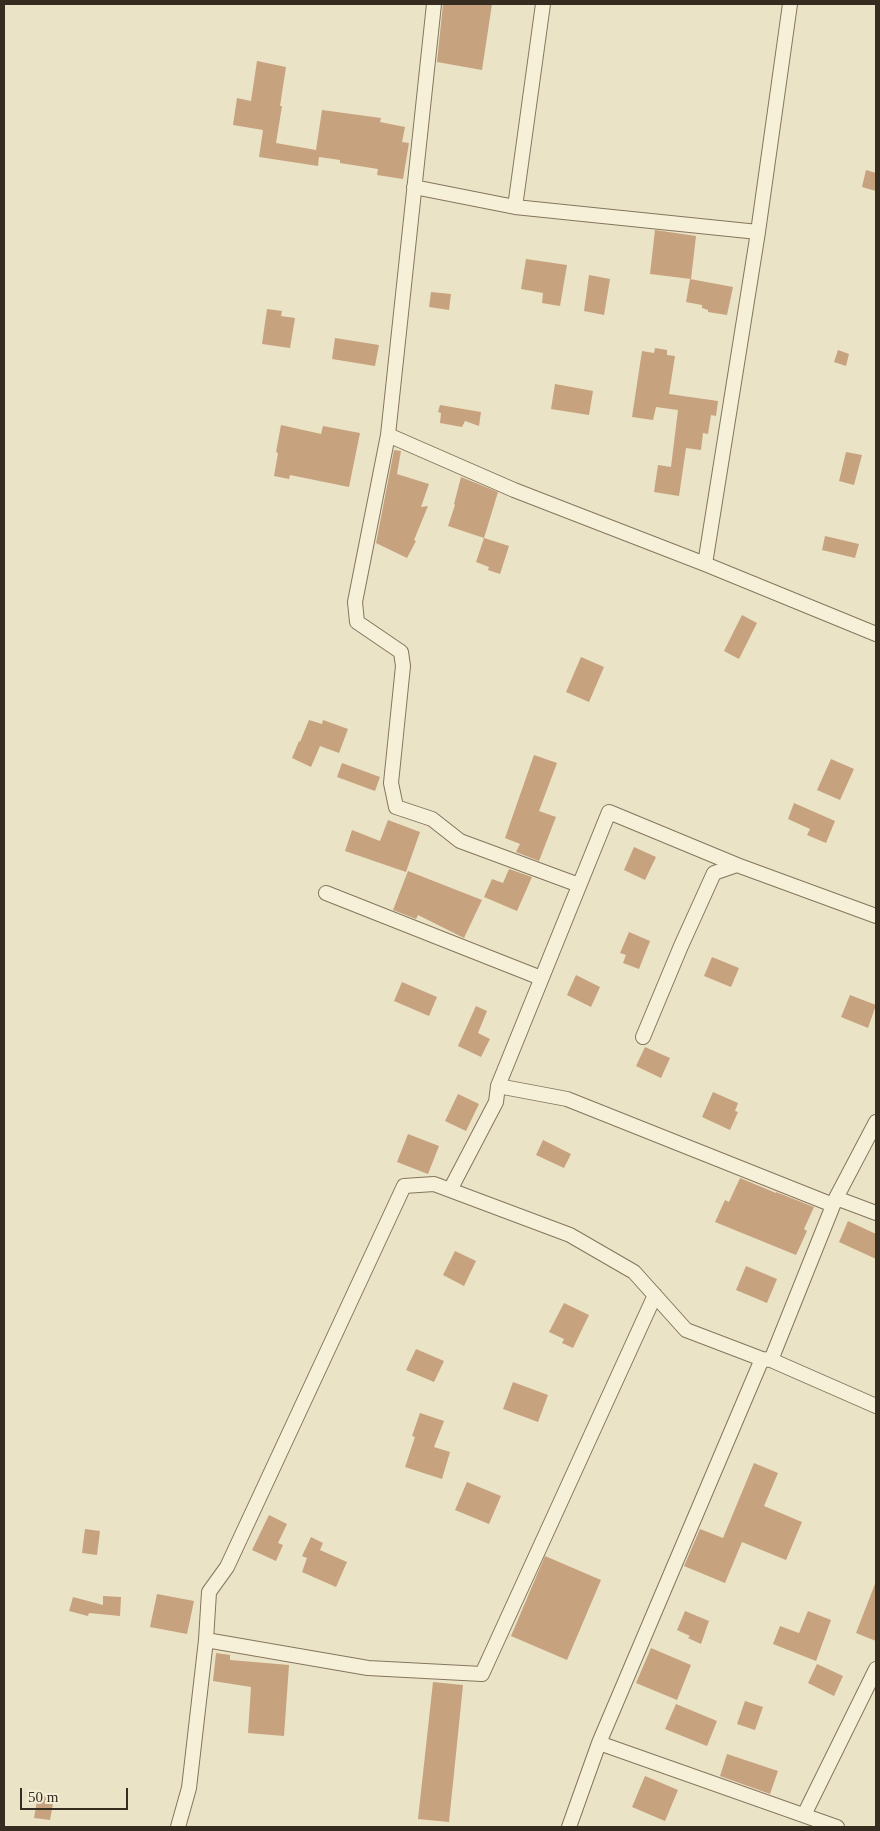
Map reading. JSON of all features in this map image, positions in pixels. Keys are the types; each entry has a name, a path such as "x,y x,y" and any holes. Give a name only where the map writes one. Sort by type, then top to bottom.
{"street":[{"path":"434,4 388,435 355,602 357,622 401,652 403,666 391,783 396,807 432,820 460,841 579,885"},
{"path":"514,207 543,4"},
{"path":"705,564 758,232 790,4"},
{"path":"414,187 514,207 758,232"},
{"path":"388,435 514,490 705,564 876,634"},
{"path":"450,1190 496,1102 498,1086 609,812 737,865 876,916"},
{"path":"643,1037 714,873 737,865"},
{"path":"326,893 541,978"},
{"path":"498,1086 567,1099 834,1202 876,1213"},
{"path":"569,1827 599,1742 834,1202 876,1122"},
{"path":"178,1827 189,1788 206,1640 209,1592 227,1567 404,1186 434,1184 570,1236 634,1272 686,1330 766,1360 876,1406"},
{"path":"206,1640 368,1668 482,1674 655,1295"},
{"path":"804,1815 876,1669"},
{"path":"599,1742 837,1827"}],"building":[{"path":"443,4 492,4 482,70 437,62"},
{"path":"257,61 286,67 276,143 316,150 322,110 381,118 380,122 405,127 402,142 409,143 403,179 377,175 378,169 340,163 340,160 319,157 318,166 259,157 263,130 233,125 237,98 251,101"},
{"path":"866,170 876,173 876,191 862,187"},
{"path":"655,230 696,236 691,279 650,274"},
{"path":"526,259 567,265 560,306 542,303 543,293 521,289"},
{"path":"589,275 610,279 604,315 584,311"},
{"path":"690,279 733,287 727,315 708,312 708,310 702,308 702,305 686,302"},
{"path":"431,292 451,294 449,310 429,307"},
{"path":"267,309 282,311 281,316 295,318 290,348 262,344"},
{"path":"335,338 379,345 375,366 332,359"},
{"path":"655,348 667,350 667,355 675,356 669,394 718,401 716,416 711,415 708,434 703,433 701,450 686,448 679,496 654,492 658,465 671,467 678,410 656,407 653,420 632,417 642,351 654,353"},
{"path":"838,350 849,354 846,366 834,362"},
{"path":"555,384 593,391 589,415 551,409"},
{"path":"440,405 481,412 479,426 465,421 462,427 440,423 441,413 438,412"},
{"path":"281,425 321,434 323,426 360,433 349,487 290,475 289,479 274,476"},
{"path":"394,450 401,451 397,474 429,484 421,507 428,506 414,540 416,541 407,558 376,543"},
{"path":"846,452 862,455 854,485 839,481"},
{"path":"461,477 498,492 484,538 448,526"},
{"path":"825,536 859,544 855,558 822,550"},
{"path":"484,538 509,546 500,574 488,570 489,567 476,562"},
{"path":"742,615 757,623 739,659 724,651"},
{"path":"581,657 604,667 589,702 566,692"},
{"path":"309,720 322,724 323,720 348,729 339,753 320,746 311,767 292,758"},
{"path":"534,755 557,763 539,811 556,817 539,861 516,852 520,844 505,838"},
{"path":"831,759 854,769 840,800 817,790"},
{"path":"342,763 380,777 375,791 337,777"},
{"path":"794,803 835,821 826,843 807,835 810,829 788,819"},
{"path":"388,820 420,832 406,872 345,851 352,830 380,841"},
{"path":"634,847 656,857 645,880 624,870"},
{"path":"509,869 532,877 517,911 484,897 492,879 503,883"},
{"path":"408,871 482,900 464,938 418,915 416,919 393,910"},
{"path":"629,932 650,941 639,969 623,963 626,955 620,953"},
{"path":"712,957 739,968 731,987 704,976"},
{"path":"576,975 600,987 591,1007 567,995"},
{"path":"402,982 437,997 429,1016 394,1001"},
{"path":"850,995 876,1005 868,1028 841,1017"},
{"path":"476,1006 487,1011 478,1033 490,1039 481,1057 458,1046"},
{"path":"645,1047 670,1058 661,1078 636,1066"},
{"path":"713,1092 738,1103 735,1111 738,1112 730,1130 702,1117"},
{"path":"458,1094 479,1104 466,1131 445,1121"},
{"path":"408,1134 439,1146 428,1174 397,1162"},
{"path":"543,1140 571,1154 564,1168 536,1155"},
{"path":"740,1178 814,1207 804,1229 807,1231 796,1255 715,1222 725,1200 729,1202"},
{"path":"848,1221 876,1234 876,1259 839,1242"},
{"path":"455,1251 476,1261 464,1286 443,1275"},
{"path":"746,1266 777,1279 767,1303 736,1290"},
{"path":"564,1303 589,1315 573,1348 562,1343 564,1339 549,1332"},
{"path":"416,1349 444,1361 434,1382 406,1370"},
{"path":"513,1382 548,1395 538,1422 503,1409"},
{"path":"420,1413 444,1421 434,1447 450,1452 442,1479 405,1467 415,1437 412,1436"},
{"path":"754,1463 778,1473 764,1506 802,1522 786,1560 742,1542 725,1583 684,1566 700,1529 723,1538"},
{"path":"467,1482 501,1496 489,1524 455,1510"},
{"path":"269,1515 287,1524 278,1543 283,1545 276,1561 252,1550"},
{"path":"85,1529 100,1531 97,1555 82,1553"},
{"path":"311,1537 323,1543 320,1550 347,1562 336,1587 302,1572 307,1558 302,1556"},
{"path":"545,1556 601,1580 567,1660 511,1636"},
{"path":"876,1584 876,1641 856,1633"},
{"path":"157,1594 194,1601 187,1634 150,1627"},
{"path":"103,1596 121,1597 120,1616 89,1613 88,1616 69,1611 73,1597 103,1605"},
{"path":"685,1611 709,1621 701,1644 677,1630"},
{"path":"808,1611 831,1620 816,1661 773,1644 780,1626 799,1633"},
{"path":"651,1648 691,1665 677,1700 636,1683"},
{"path":"216,1653 230,1655 230,1660 289,1665 284,1736 248,1733 251,1687 213,1681"},
{"path":"817,1664 843,1676 834,1696 808,1683"},
{"path":"433,1682 463,1685 449,1822 418,1819"},
{"path":"745,1701 763,1707 755,1730 737,1724"},
{"path":"676,1704 717,1721 707,1746 665,1729"},
{"path":"727,1754 778,1771 770,1794 720,1776"},
{"path":"645,1776 678,1790 665,1821 632,1807"},
{"path":"38,1795 54,1798 50,1820 34,1818"}]}
